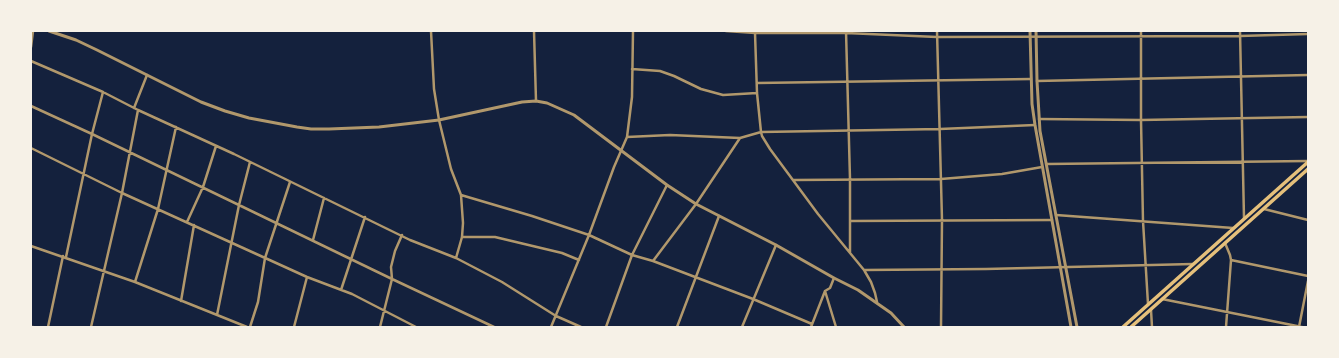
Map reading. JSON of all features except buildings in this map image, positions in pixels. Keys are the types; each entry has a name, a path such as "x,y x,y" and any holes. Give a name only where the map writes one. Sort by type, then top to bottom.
{"main road":[{"path":"1123,327 1308,161"},
{"path":"1130,327 1199,265 1264,210 1308,169"}],"street":[{"path":"31,47 33,31"},
{"path":"49,31 76,40 214,107 250,118 310,129 379,127 439,120 522,102 536,101 547,103 574,115 667,185 696,204 776,245 858,290 891,313 904,327"},
{"path":"431,31 434,89 439,120 451,169 461,195 463,222 462,237 456,258"},
{"path":"534,31 536,101"},
{"path":"552,327 627,137 632,97 633,31"},
{"path":"726,31 846,32 937,37 1240,36 1308,34"},
{"path":"937,31 942,220 941,327"},
{"path":"1030,31 1031,80 1035,125 1072,327"},
{"path":"1036,31 1036,80 1039,119 1077,327"},
{"path":"1142,31 1141,120 1143,221 1148,305"},
{"path":"1240,31 1244,218"},
{"path":"755,32 756,83 760,132 770,149 818,214 864,270 871,282 877,302"},
{"path":"846,32 850,179 850,253"},
{"path":"31,61 103,92 402,235 456,258 502,282 556,316 581,327"},
{"path":"632,69 660,71 674,76 701,90 723,95 757,94"},
{"path":"134,108 146,75"},
{"path":"1036,80 1308,75"},
{"path":"756,83 1031,80"},
{"path":"48,327 103,92"},
{"path":"31,106 494,327"},
{"path":"92,327 122,193 138,110"},
{"path":"1039,119 1141,120 1308,117"},
{"path":"627,137 670,134 740,138 760,132 940,129 1035,125"},
{"path":"135,282 158,209 176,127"},
{"path":"653,261 696,204 740,138"},
{"path":"187,222 203,187 216,146"},
{"path":"31,148 122,193 307,277 352,294 416,327"},
{"path":"1047,164 1308,161"},
{"path":"217,315 231,242 250,162"},
{"path":"793,180 941,179 1002,174 1042,168"},
{"path":"250,327 258,302 265,258 290,182"},
{"path":"606,327 632,255 667,185"},
{"path":"461,195 589,235 632,255 653,261 753,299 812,326 825,291 830,288 834,278"},
{"path":"313,240 324,198"},
{"path":"1264,210 1308,220"},
{"path":"1056,215 1233,228"},
{"path":"677,327 719,216"},
{"path":"341,290 350,258 365,217"},
{"path":"850,221 1053,220"},
{"path":"181,301 194,225"},
{"path":"380,327 392,279 391,268 395,251 402,235"},
{"path":"462,237 487,237 501,239 562,253 579,260"},
{"path":"1225,243 1231,260 1226,327"},
{"path":"742,327 776,245"},
{"path":"31,246 135,282 247,327"},
{"path":"1231,260 1308,276"},
{"path":"864,270 1195,264"},
{"path":"294,327 307,277"},
{"path":"1162,299 1300,327 1308,281"},
{"path":"825,291 836,327"},
{"path":"1151,309 1152,327"}]}
